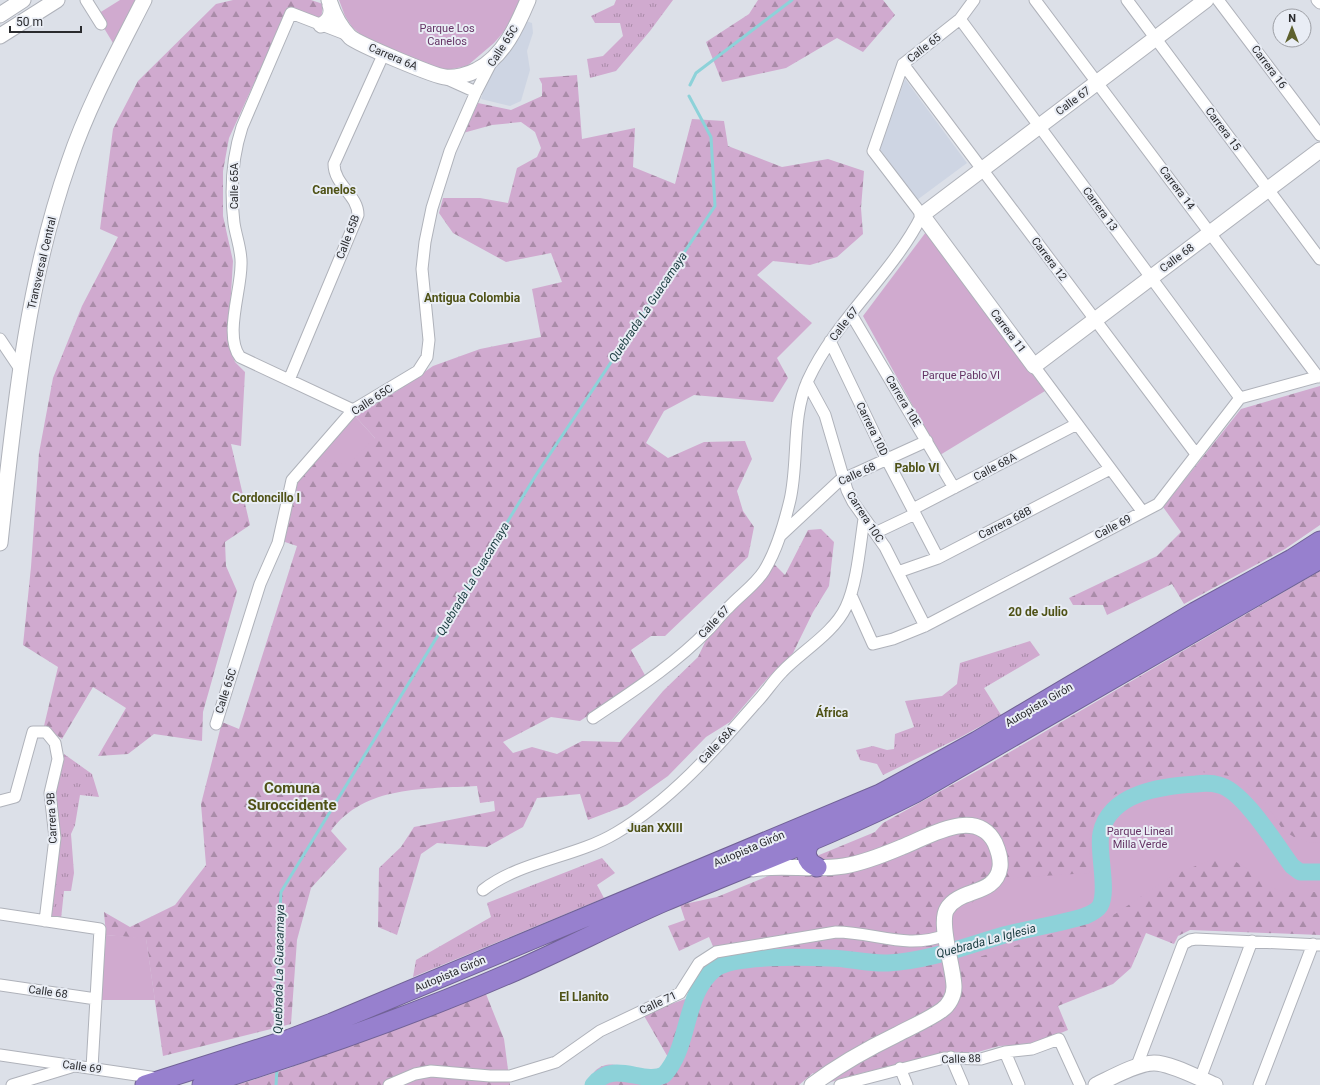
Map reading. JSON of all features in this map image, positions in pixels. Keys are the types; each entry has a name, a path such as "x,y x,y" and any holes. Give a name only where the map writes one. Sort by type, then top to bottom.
{"highway":[{"name":"Autopista Girón","path":"289,1049 755,846 866,800 916,775 1195,612 1292,559 1320,541"},
{"name":"Autopista Girón","path":"145,1085 164,1079 269,1055 475,988 651,907 858,821 915,793 1320,559"},
{"path":"812,840 807,847 806,855 810,863 817,867"},
{"name":"Autopista Girón","path":"202,1085 269,1055"}],"street":[{"path":"0,15 24,0"},
{"path":"0,36 57,0"},
{"path":"86,0 101,24"},
{"name":"Transversal Central","path":"0,543 20,369 45,240 69,162 92,102 144,0"},
{"name":"Calle 65C","path":"216,724 260,584 278,543 292,480 353,410 418,371 427,357 429,340 422,269 425,242 440,181 450,151 476,92 494,57 511,35 528,0"},
{"name":"Calle 65","path":"873,151 903,64 960,19 974,0"},
{"name":"Carrera 14","path":"1035,0 1319,376"},
{"name":"Carrera 15","path":"1127,0 1320,258"},
{"name":"Calle 67","path":"593,718 644,684 686,651 763,572 780,536 790,498 800,404 807,382 830,341 905,246 922,215 1206,0"},
{"name":"Carrera 16","path":"1218,0 1320,135"},
{"path":"1317,0 1320,3"},
{"path":"321,25 329,19 331,14 330,2"},
{"path":"330,2 336,18 348,35"},
{"name":"Carrera 6A","path":"291,13 348,35 359,43 440,76 458,76 470,73 484,66 494,57"},
{"name":"Calle 65A","path":"288,380 240,357 233,344 234,320 241,266 234,215 232,171 242,127 291,13"},
{"name":"Carrera 13","path":"960,19 1240,398"},
{"name":"Calle 65B","path":"288,380 358,215 356,204 337,177 334,164 384,53"},
{"name":"Carrera 12","path":"903,64 1196,454"},
{"path":"440,76 476,92"},
{"name":"Calle 68","path":"1034,366 1320,150"},
{"name":"Carrera 11","path":"873,151 1142,511"},
{"name":"Carrera 10E","path":"851,314 954,488"},
{"path":"0,339 20,369"},
{"name":"Carrera 10D","path":"830,341 887,460 938,558"},
{"path":"1240,398 1319,376"},
{"path":"288,380 353,410"},
{"name":"Carrera 10C","path":"807,382 825,415 843,479 853,502 885,547 925,626"},
{"name":"Calle 69","path":"850,595 873,644 893,639 925,626 1142,511 1158,504 1240,398"},
{"name":"Calle 68A","path":"875,533 954,488 1077,424"},
{"name":"Calle 68","path":"780,536 843,479 927,441"},
{"name":"Carrera 68B","path":"898,572 938,558 1110,469"},
{"name":"Calle 68A","path":"483,890 505,876 599,842 640,818 660,802 742,720 773,681 832,626 843,613 850,595 864,519"},
{"name":"Carrera 9B","path":"0,801 15,797 33,732 46,732 55,742 58,759 50,793 55,838 45,921"},
{"path":"734,873 772,867 844,866 902,847 947,828 958,825 976,827 986,833 992,839 997,848 1000,867 997,875 989,885 957,900 947,909 944,920 951,960 954,990 952,997 943,1010 846,1060 812,1085"},
{"path":"755,846 778,854 798,864 817,867"},
{"path":"0,914 100,929 92,1068"},
{"name":"Calle 71","path":"389,1085 415,1074 431,1071 490,1076 510,1076 556,1062 600,1031 680,993 699,963 716,952 836,932 850,932 907,942 947,939"},
{"path":"1136,1068 1183,944 1190,940 1196,939 1317,944 1259,1085"},
{"path":"1200,1079 1252,942"},
{"name":"Calle 68","path":"0,985 96,999"},
{"name":"Calle 88","path":"848,1084 900,1068 951,1057 980,1059 1005,1052 1032,1049 1059,1039 1080,1085"},
{"path":"1005,1052 1020,1085"},
{"name":"Calle 69","path":"0,1055 164,1079"},
{"path":"951,1057 963,1085"},
{"path":"1096,1085 1114,1082 1136,1068 1148,1063 1158,1063 1215,1085"},
{"path":"12,1085 75,1066"},
{"path":"900,1068 907,1085"}],"shaded area":[{"path":"526,21 532,23 533,33 527,51 530,70 521,101 510,106 481,99 486,82"},
{"path":"905,79 967,163 917,200 880,149"}],"green space":[{"path":"120,0 136,0 113,43 96,15"},
{"path":"233,0 311,0 323,4 321,20 289,7 229,138 223,171 223,216 233,261 228,343 235,362 245,372 241,446 231,444 250,525 225,542 226,566 237,591 203,712 202,741 154,734 128,754 98,756 126,708 93,687 62,739 44,726 58,667 23,645 31,567 39,453 53,378 82,306 118,237 100,229 113,129 138,81 216,4"},
{"name":"Parque Los Canelos","path":"339,0 520,0 508,27 494,43 467,66 447,70 426,65 367,40 352,27 345,16"},
{"path":"616,0 673,0 650,31 616,71 590,78 587,59 603,56 623,36 620,23 595,23 591,16 614,5"},
{"path":"758,0 883,0 895,15 863,52 837,38 786,68 722,82 706,42 749,14"},
{"path":"577,75 582,139 635,128 633,167 675,184 692,119 724,121 728,146 782,167 828,159 864,171 861,208 863,234 837,257 810,265 773,261 757,275 812,323 777,358 788,378 773,402 694,395 664,411 646,443 668,458 704,442 745,441 752,459 737,491 743,511 754,527 748,557 665,636 651,636 631,650 646,677 580,721 551,717 503,742 513,753 532,747 557,754 582,741 620,742 663,691 698,657 707,638 762,582 774,564 785,575 808,530 821,529 834,542 829,586 813,612 793,653 766,680 730,722 706,737 668,776 627,805 588,820 580,794 537,798 523,827 487,847 437,843 421,854 397,935 378,927 379,868 401,847 414,827 495,811 494,801 480,803 477,786 417,789 378,797 361,805 345,816 331,831 347,849 311,888 297,940 291,1024 163,1056 146,939 106,935 104,912 130,927 175,905 206,865 201,804 222,722 239,729 297,546 282,541 296,484 316,460 375,438 355,416 397,391 433,366 480,349 541,337 532,289 562,282 551,253 506,262 453,233 439,213 443,198 480,198 508,203 517,168 537,157 541,148 535,132 521,122 492,125 463,133 478,103 511,110 542,96 542,84 539,78"},
{"name":"Parque Pablo VI","path":"926,232 1045,391 940,455 863,316"},
{"path":"1320,386 1320,525 1285,549 1184,604 1172,584 1107,615 1103,605 1073,605 1069,598 1157,556 1181,532 1163,507 1241,409"},
{"path":"355,416 375,438 348,464 316,460"},
{"path":"1320,571 1320,935 1190,930 1178,936 1174,944 1146,933 1131,968 1113,984 1058,1006 1068,1030 1034,1044 999,1046 978,1052 957,1053 919,1059 846,1077 822,1085 813,1073 799,1085 589,1085 594,1072 603,1066 612,1064 647,1073 655,1073 662,1069 669,1059 643,1014 688,998 699,969 718,958 709,937 679,951 668,926 685,920 680,905 717,897 875,832 883,823 986,766"},
{"path":"1030,641 1040,655 984,688 1001,715 959,738 883,775 877,764 860,760 856,750 873,746 887,750 894,749 895,734 914,727 905,701 942,696 957,684 960,663"},
{"path":"64,754 92,774 99,797 80,795 75,825 71,834 74,873 71,891 64,891 61,919 49,917 53,795 55,778"},
{"name":"Parque Lineal Milla Verde","path":"1202,772 1237,777 1263,799 1283,830 1294,837 1309,843 1320,842 1320,892 1285,892 1269,887 1251,871 1233,860 1211,860 1175,874 1115,914 960,963 950,921 953,912 977,900 999,879 1089,873 1090,825 1102,801 1144,780 1169,774"},
{"path":"602,858 615,873 597,885 604,898 413,977 416,960 491,917 487,903"},
{"path":"106,935 146,938 155,1000 101,1000"},
{"path":"486,994 504,1039 510,1085 237,1085 287,1069"}],"waterway":[{"name":"Quebrada La Guacamaya","path":"690,85 696,73 792,0"},
{"name":"Quebrada La Guacamaya","path":"278,1037 278,941 281,892 536,475 715,206 711,137 689,96"},
{"name":"Quebrada La Iglesia","path":"593,1085 601,1078 610,1074 619,1073 647,1077 664,1075 673,1063 679,1050 697,992 715,969 724,964 753,959 787,957 836,958 881,963 903,962 932,956 1004,935 1085,916 1095,911 1100,906 1103,891 1100,841 1106,819 1115,808 1126,800 1140,794 1183,785 1205,783 1217,784 1228,789 1249,808 1292,866 1300,872 1320,872"},
{"name":"Quebrada La Guacamaya","path":"276,1085 277,1068"}],"district":[{"name":"Canelos","path":"334,190"},
{"name":"Antigua Colombia","path":"472,298"},
{"name":"Pablo VI","path":"917,468"},
{"name":"Cordoncillo I","path":"266,498"},
{"name":"20 de Julio","path":"1038,612"},
{"name":"África","path":"832,713"},
{"name":"Comuna Suroccidente","path":"292,796"},
{"name":"Juan XXIII","path":"655,828"},
{"name":"El Llanito","path":"584,997"}]}
